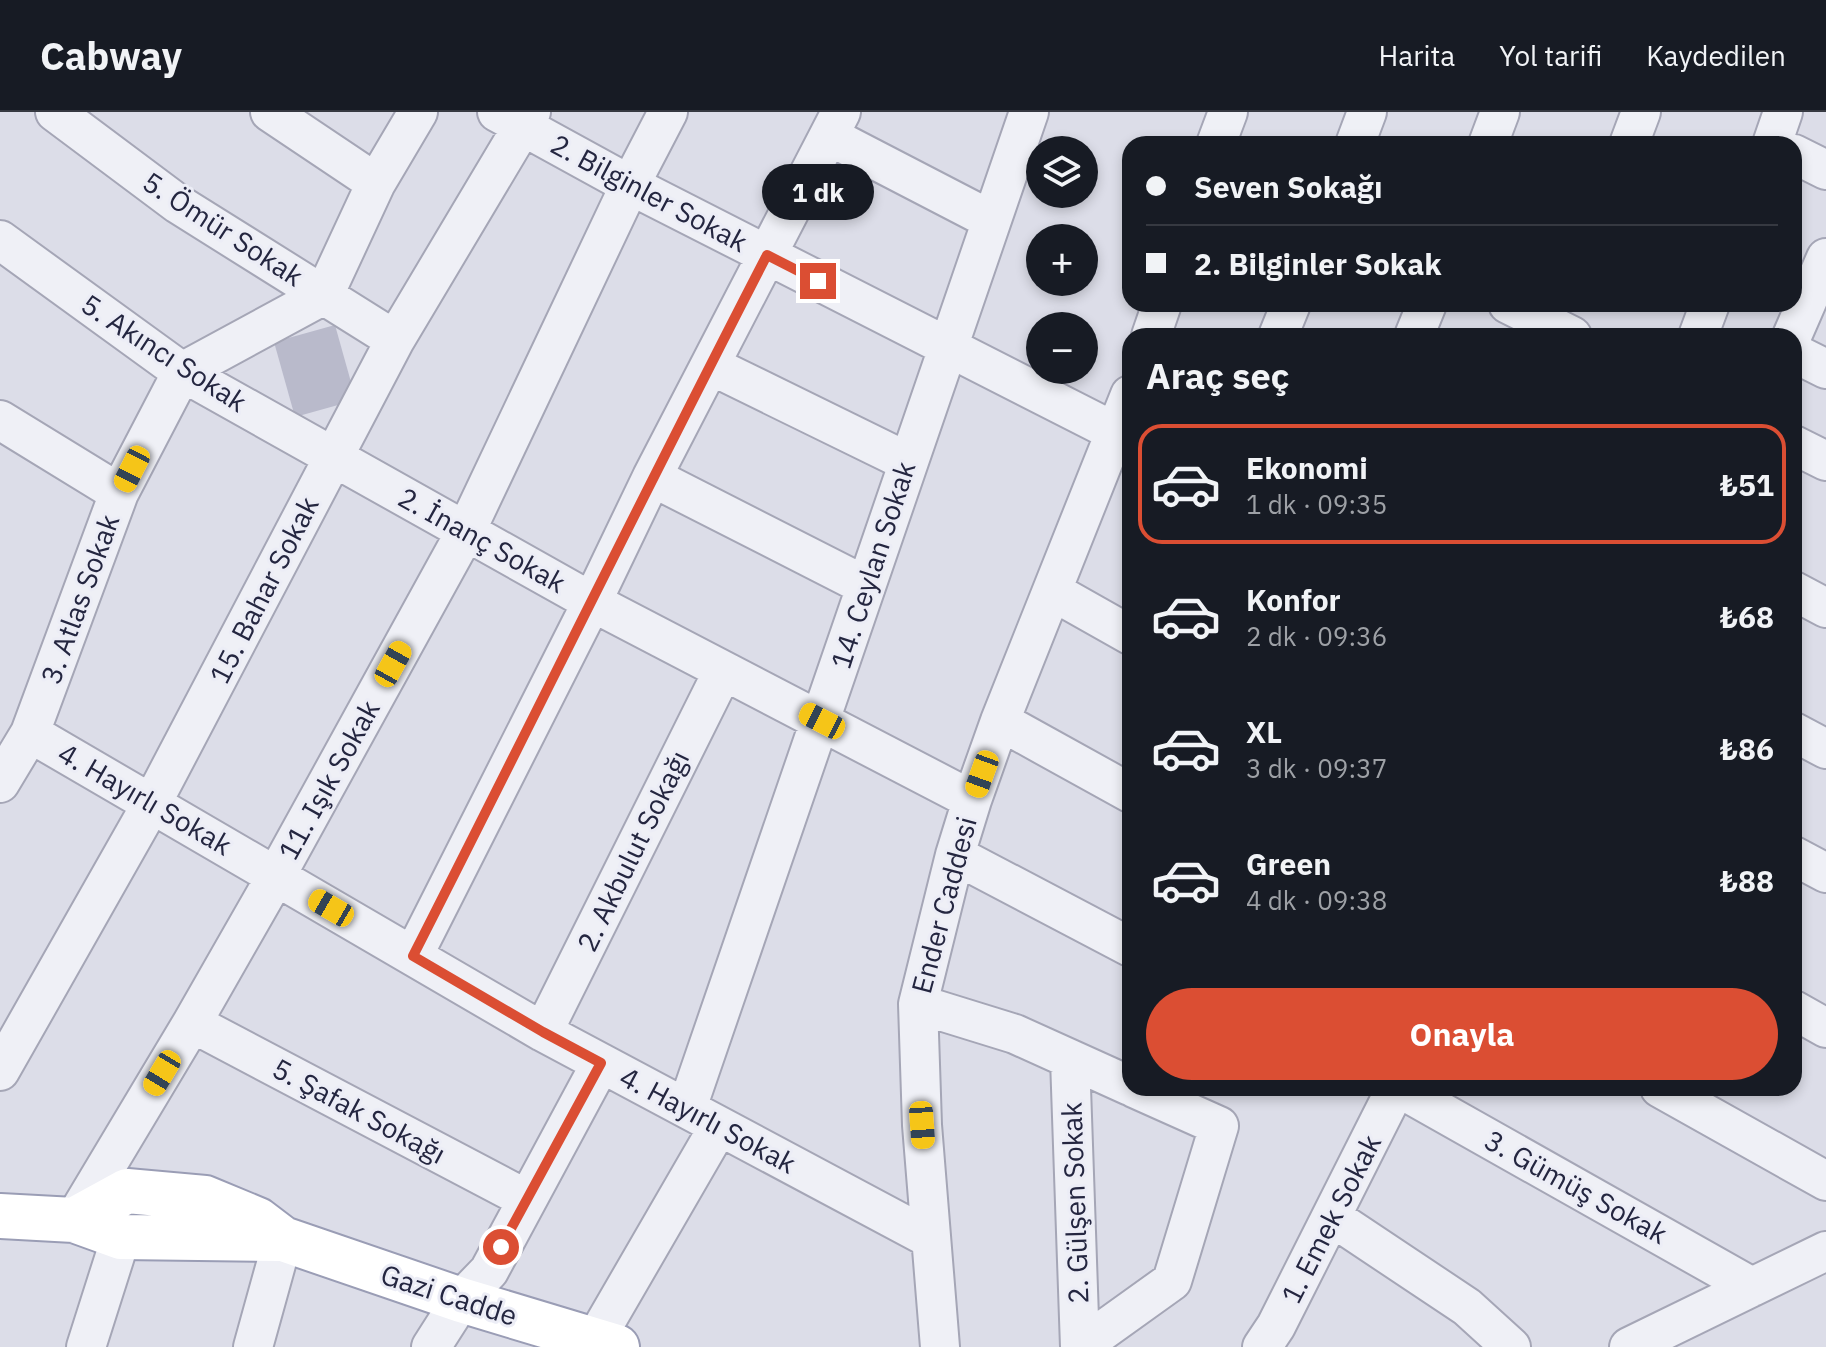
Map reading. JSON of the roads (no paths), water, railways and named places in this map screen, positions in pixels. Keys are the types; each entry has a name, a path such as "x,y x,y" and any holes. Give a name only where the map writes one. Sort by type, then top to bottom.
{"main road":[{"path":"74,1220 127,1191 205,1198 258,1220 283,1239"},
{"path":"0,1216 74,1220 121,1237 283,1239"},
{"name":"Gazi Cadde","path":"283,1239 600,1345"}],"street":[{"name":"5. Ömür Sokak","path":"55,112 178,204 395,340"},
{"path":"270,112 376,183"},
{"path":"182,372 324,295 376,183 418,112"},
{"name":"11. Işık Sokak","path":"74,1220 276,876 466,531 630,185 668,112"},
{"name":"14. Ceylan Sokak","path":"600,1345 703,1117 822,721 1029,112"},
{"path":"1219,136 1228,112"},
{"path":"1358,136 1367,112"},
{"path":"1491,136 1500,112"},
{"path":"1632,136 1641,112"},
{"path":"1775,136 1783,112"},
{"name":"2. Bilginler Sokak","path":"518,117 630,185 1117,433"},
{"name":"15. Bahar Sokak","path":"0,1071 152,803 333,456 518,117"},
{"path":"413,956 652,477 835,124 991,220"},
{"path":"1802,158 1826,170"},
{"name":"5. Akıncı Sokak","path":"0,240 182,372 333,456"},
{"path":"1795,328 1826,258"},
{"path":"1528,312 1565,327"},
{"path":"1802,357 1826,369"},
{"path":"710,365 908,462"},
{"name":"3. Atlas Sokak","path":"1,779 30,733 119,493 182,372"},
{"name":"Ender Caddesi","path":"940,1347 922,1125 918,1004 972,800 1052,591 1116,477 1117,433 1122,418"},
{"path":"0,420 119,493"},
{"path":"1802,449 1826,461"},
{"name":"2. İnanç Sokak","path":"333,456 592,602 972,800"},
{"path":"652,477 866,586"},
{"path":"1052,591 1122,630"},
{"path":"1802,595 1826,608"},
{"name":"2. Akbulut Sokağı","path":"543,1032 723,671"},
{"path":"1000,721 1122,789"},
{"name":"4. Hayırlı Sokak","path":"30,733 543,1032 931,1239"},
{"path":"1802,736 1826,749"},
{"path":"955,855 1122,943"},
{"path":"1802,860 1826,873"},
{"path":"918,1004 1015,1034 1122,1082"},
{"path":"1802,1014 1826,1028"},
{"name":"5. Şafak Sokağı","path":"192,1023 526,1199"},
{"name":"2. Gülşen Sokak","path":"1070,1059 1080,1347"},
{"path":"431,1347 461,1300 489,1271 601,1063"},
{"path":"1080,1347 1172,1281 1219,1126 1152,1096"},
{"name":"1. Emek Sokak","path":"1277,1340 1332,1217 1394,1096"},
{"name":"3. Gümüş Sokak","path":"1412,1096 1752,1287"},
{"path":"1674,1096 1826,1181"},
{"path":"1332,1217 1467,1307 1511,1347"},
{"path":"86,1347 121,1237"},
{"path":"253,1347 283,1239"},
{"path":"1629,1347 1826,1251"},
{"path":"1696,1347 1711,1307"}]}
